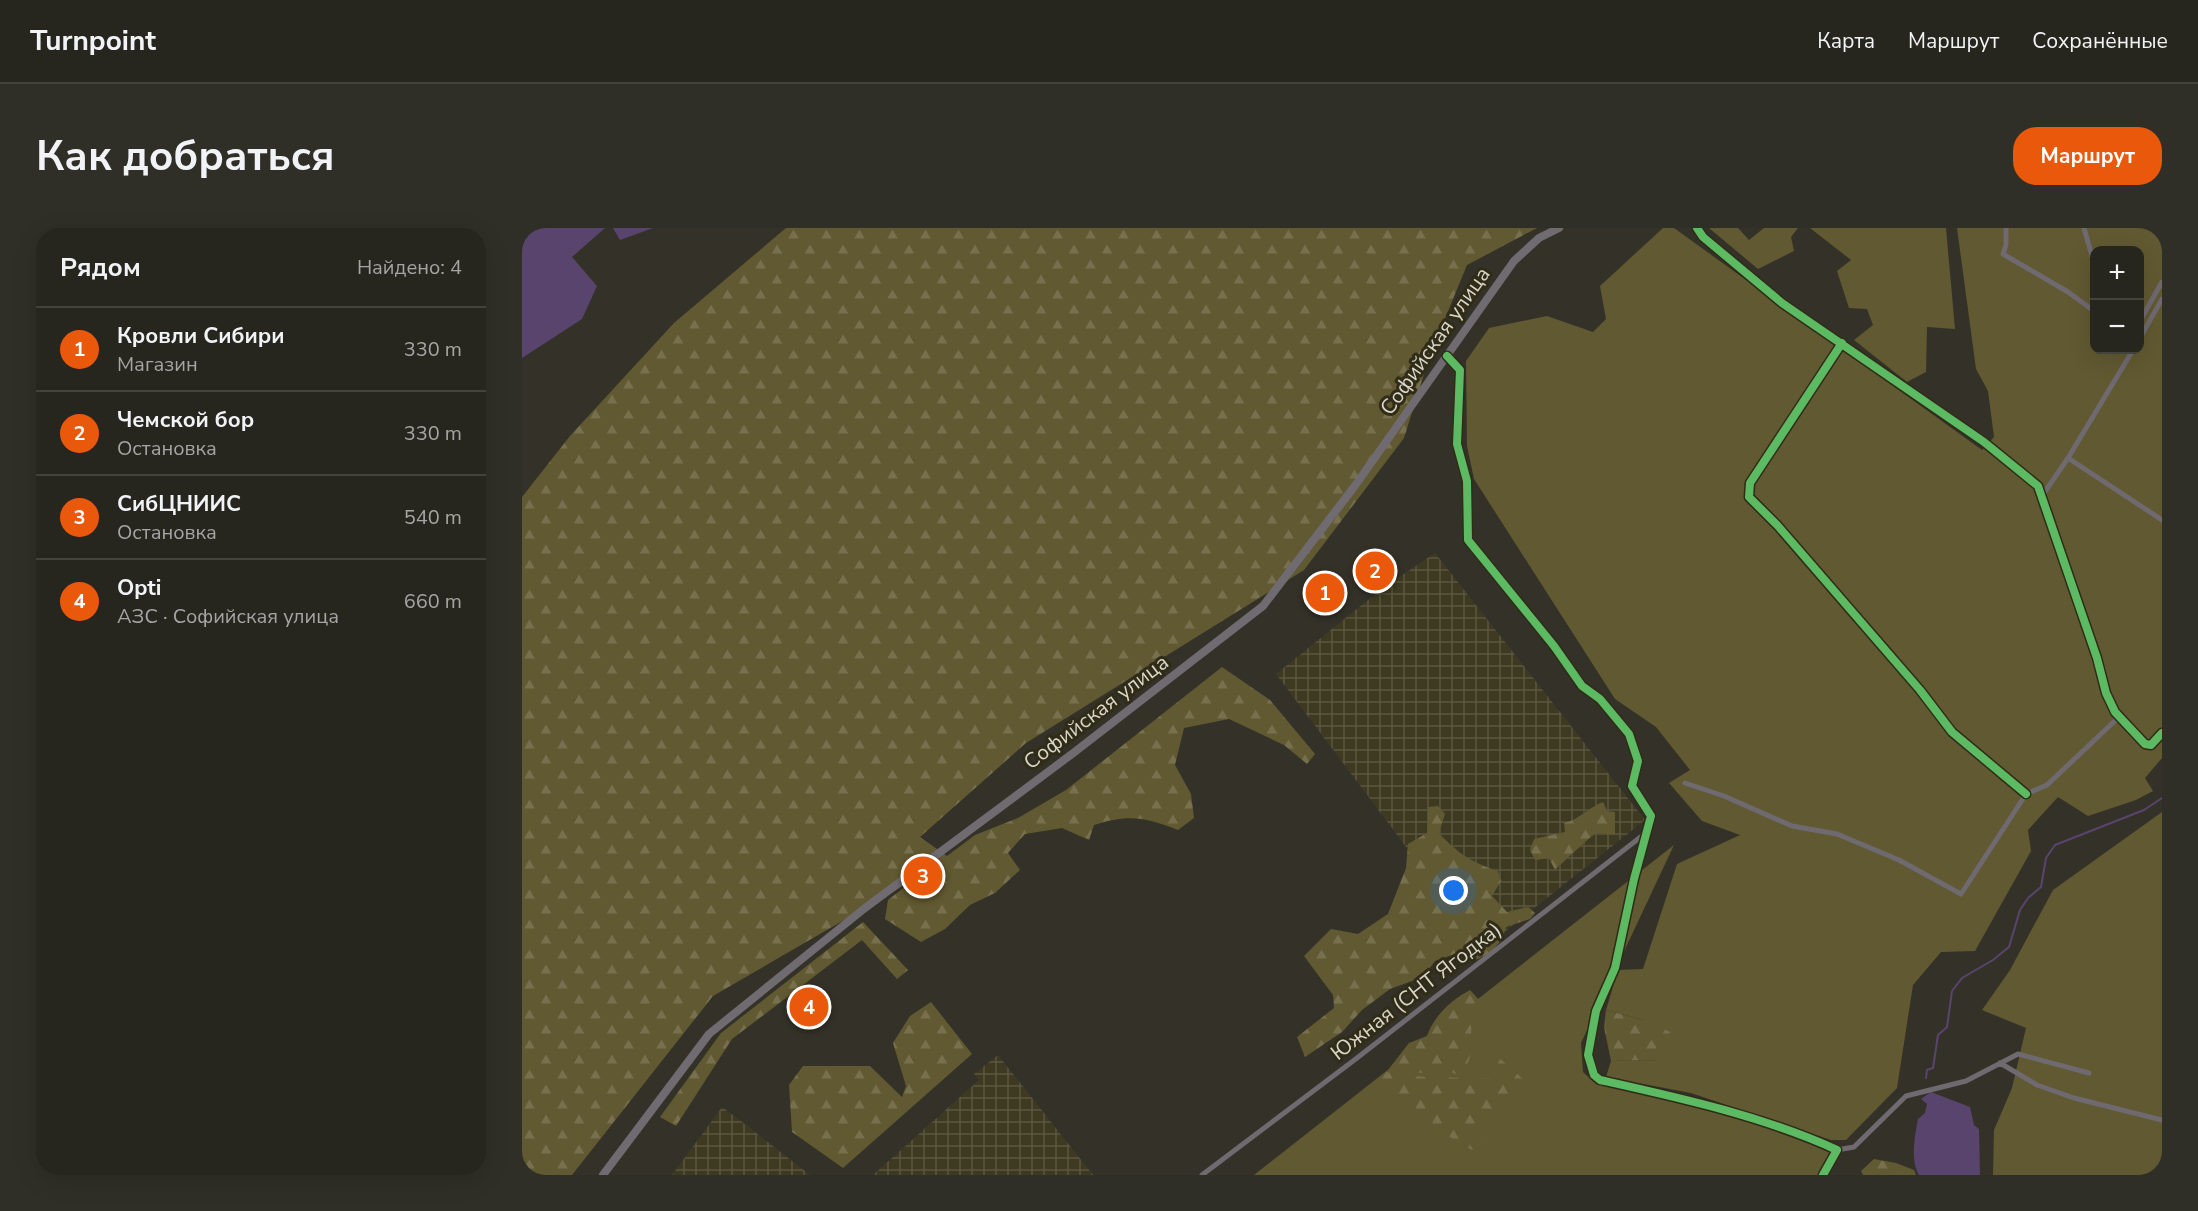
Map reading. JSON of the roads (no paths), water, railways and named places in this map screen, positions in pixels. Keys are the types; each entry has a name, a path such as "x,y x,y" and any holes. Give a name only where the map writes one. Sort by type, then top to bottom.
{"main road":[{"name":"Софийская улица","path":"603,1175 709,1034 865,908 1072,754 1263,606 1354,488 1514,261 1539,238 1559,228"}],"street":[{"path":"1697,228 1703,237 1782,303 1984,442 2038,486 2097,658 2106,693 2120,716 2145,744 2151,745 2162,733"},
{"path":"2006,228 2006,245 2003,254 2068,292 2090,308"},
{"path":"2084,228 2090,249"},
{"path":"2144,313 2162,282"},
{"path":"2144,330 2162,299"},
{"path":"1842,343 1750,483 1749,497 1778,526 1920,690 1952,732 2026,794"},
{"path":"2042,496 2068,458 2131,354"},
{"path":"1447,356 1460,370 1457,444 1467,481 1468,540 1554,646 1582,686 1600,699 1629,734 1638,761 1632,786 1651,816 1634,879 1615,968 1596,1011 1588,1055 1594,1075 1600,1080 1695,1102 1765,1122 1837,1150 1854,1147 1906,1096 1965,1081 2018,1054 2089,1073"},
{"path":"2068,458 2162,520"},
{"path":"1685,783 1724,796 1792,826 1837,834 1899,860 1961,894 2026,794 2046,785 2120,716"},
{"name":"Южная (СНТ Ягодка)","path":"1202,1175 1357,1058 1649,830"},
{"path":"2000,1063 2037,1085 2074,1098 2162,1120"},
{"path":"1823,1175 1837,1150"}],"waterway":[{"path":"1926,1078 1927,1070 1933,1068 1938,1035 1947,1027 1952,991 1962,978 1993,960 2009,947 2020,910 2028,898 2041,887 2046,858 2055,845 2144,810 2162,798"}],"place":[{"name":"Чемской бор","path":"1375,571"},
{"name":"Кровли Сибири","path":"1325,593"},
{"name":"СибЦНИИС","path":"923,876"},
{"name":"Opti","path":"809,1007"}]}
